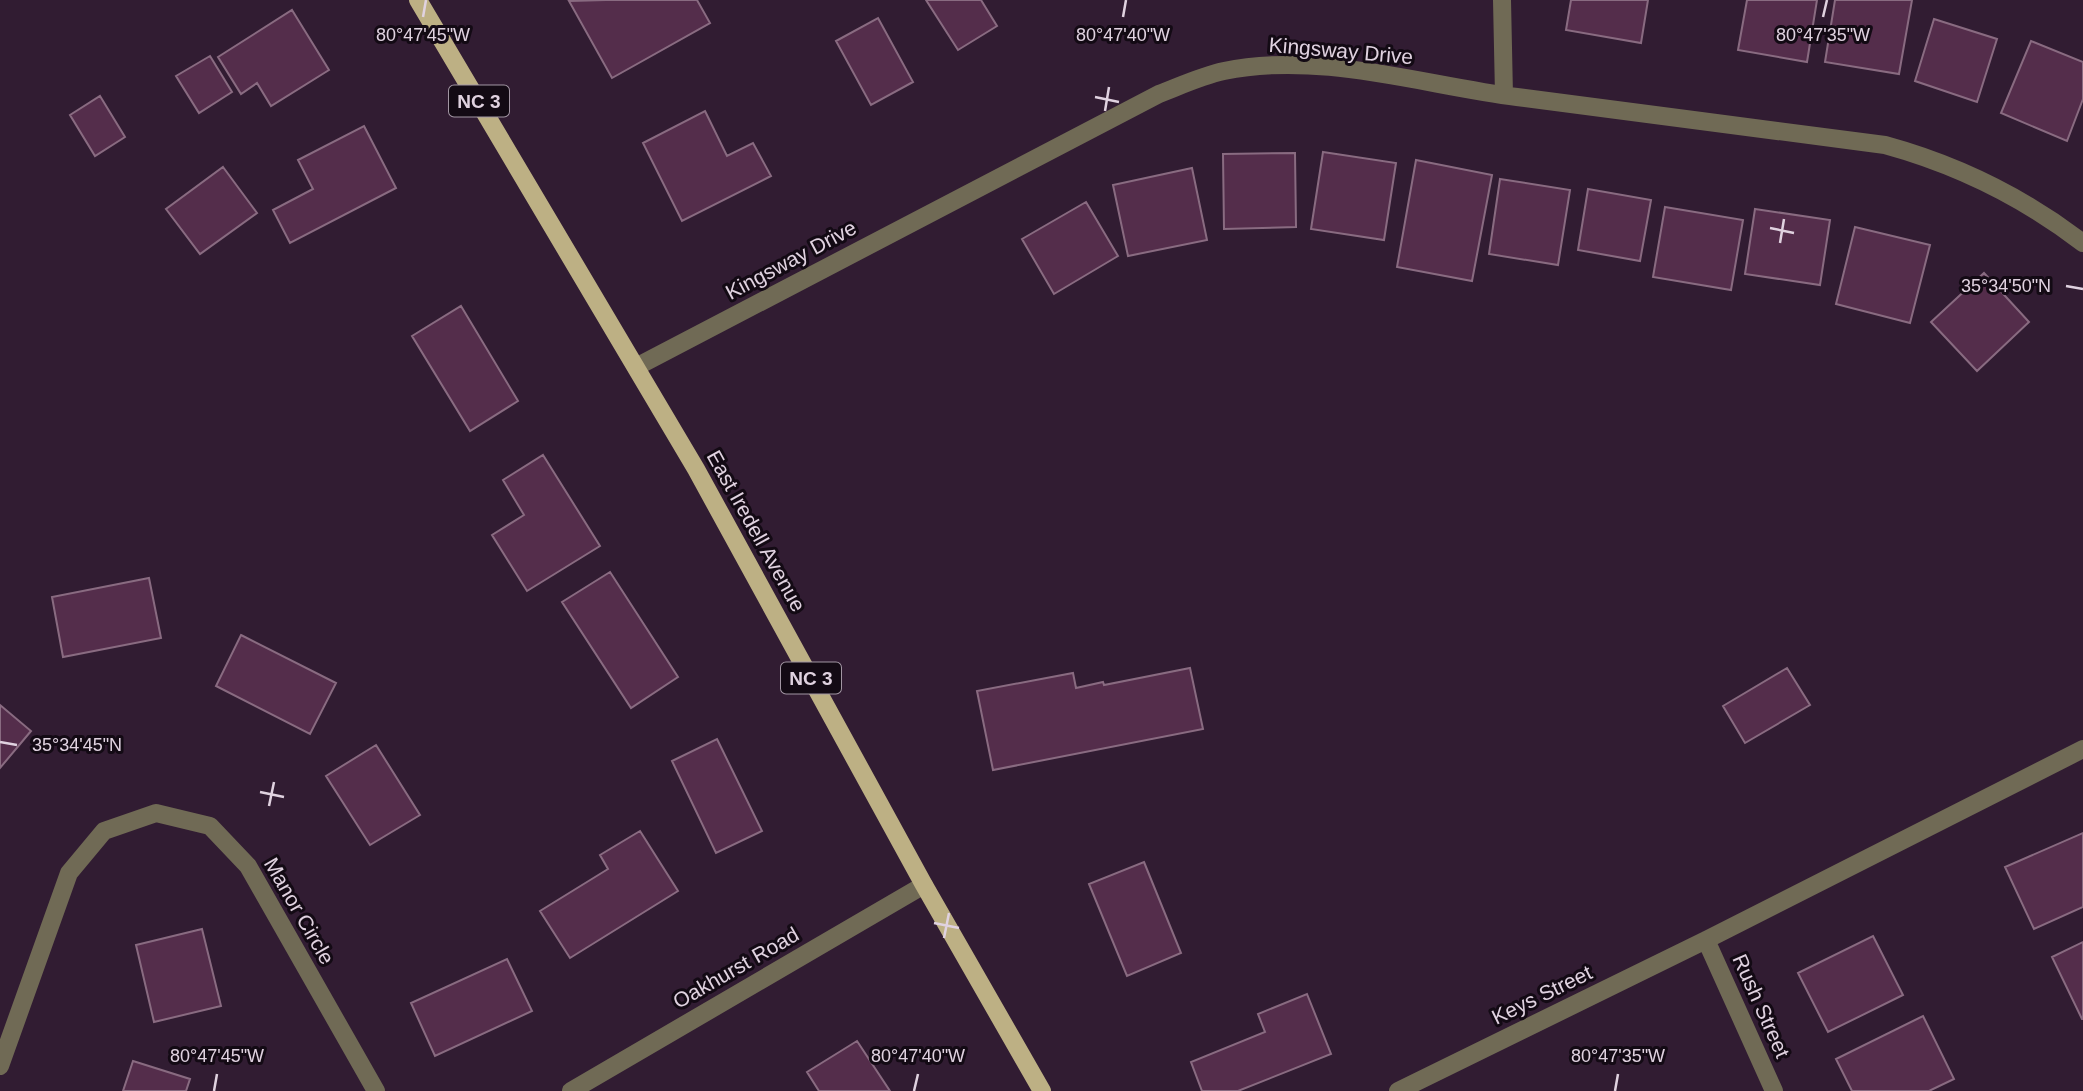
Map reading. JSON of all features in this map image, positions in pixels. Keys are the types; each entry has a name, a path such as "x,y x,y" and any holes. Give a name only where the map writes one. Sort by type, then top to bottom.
{"main road":[{"name":"East Iredell Avenue","path":"418,0 703,481 924,885 1041,1091"}],"street":[{"path":"1502,0 1504,95"},
{"name":"Kingsway Drive","path":"636,367 1159,94 1191,81 1233,70 1291,65 1389,75 1504,95 1885,145 1917,154 1993,184 2047,215 2083,243"},
{"name":"Keys Street","path":"1398,1091 1706,940 2083,749"},
{"name":"Manor Circle","path":"0,1066 69,873 104,831 156,813 210,826 248,866 376,1091"},
{"name":"Oakhurst Road","path":"571,1091 924,885"},
{"name":"Rush Street","path":"1706,940 1774,1091"}],"building":[{"path":"697,0 710,23 612,78 569,1"},
{"path":"926,0 981,0 997,26 958,50"},
{"path":"1571,0 1648,0 1641,43 1566,30"},
{"path":"1747,0 1817,0 1807,62 1738,50"},
{"path":"1835,0 1912,0 1899,74 1825,62"},
{"path":"292,10 329,70 271,106 257,83 241,94 218,57"},
{"path":"878,18 913,82 871,105 836,41"},
{"path":"1934,19 1997,39 1977,102 1915,81"},
{"path":"2031,41 2083,62 2083,99 2067,141 2001,113"},
{"path":"210,56 232,92 199,113 176,76"},
{"path":"100,96 125,137 95,156 70,115"},
{"path":"705,111 727,156 753,143 771,176 682,221 643,143"},
{"path":"364,126 396,188 290,243 273,210 313,189 298,160"},
{"path":"1323,152 1396,163 1384,240 1311,229"},
{"path":"1295,153 1296,227 1224,229 1223,154"},
{"path":"1416,160 1492,175 1472,281 1397,267"},
{"path":"223,167 257,213 200,254 166,209"},
{"path":"1192,168 1207,240 1128,256 1113,185"},
{"path":"1500,179 1570,190 1558,265 1489,254"},
{"path":"1588,189 1651,200 1640,261 1578,250"},
{"path":"1086,202 1118,256 1054,294 1022,239"},
{"path":"1665,207 1743,220 1731,290 1653,277"},
{"path":"1755,209 1830,220 1820,285 1745,274"},
{"path":"1855,227 1930,245 1910,323 1836,304"},
{"path":"1984,273 2029,322 1977,371 1931,322"},
{"path":"461,306 518,401 470,431 412,336"},
{"path":"543,455 600,546 527,591 492,535 524,515 503,480"},
{"path":"610,572 678,677 631,708 562,602"},
{"path":"149,578 161,638 63,657 52,597"},
{"path":"241,635 336,683 310,734 216,686"},
{"path":"1190,668 1203,729 993,770 977,691 1073,673 1076,688 1103,682 1104,685"},
{"path":"1787,668 1810,705 1745,743 1723,706"},
{"path":"0,705 31,731 0,768"},
{"path":"717,739 762,831 716,853 672,761"},
{"path":"376,745 420,815 370,845 326,776"},
{"path":"640,831 678,891 570,958 540,911 608,869 600,855"},
{"path":"2083,833 2083,907 2034,929 2005,867"},
{"path":"1144,862 1181,953 1127,976 1089,884"},
{"path":"202,929 221,1006 154,1022 136,945"},
{"path":"1873,936 1903,995 1828,1032 1798,973"},
{"path":"2083,942 2083,1019 2082,1019 2052,957"},
{"path":"507,959 532,1011 435,1056 411,1003"},
{"path":"1307,994 1331,1054 1238,1091 1202,1091 1191,1062 1265,1032 1258,1014"},
{"path":"1923,1016 1954,1079 1929,1091 1852,1091 1836,1059"},
{"path":"857,1041 890,1091 819,1091 807,1072"},
{"path":"133,1061 190,1079 186,1091 123,1091"}]}
